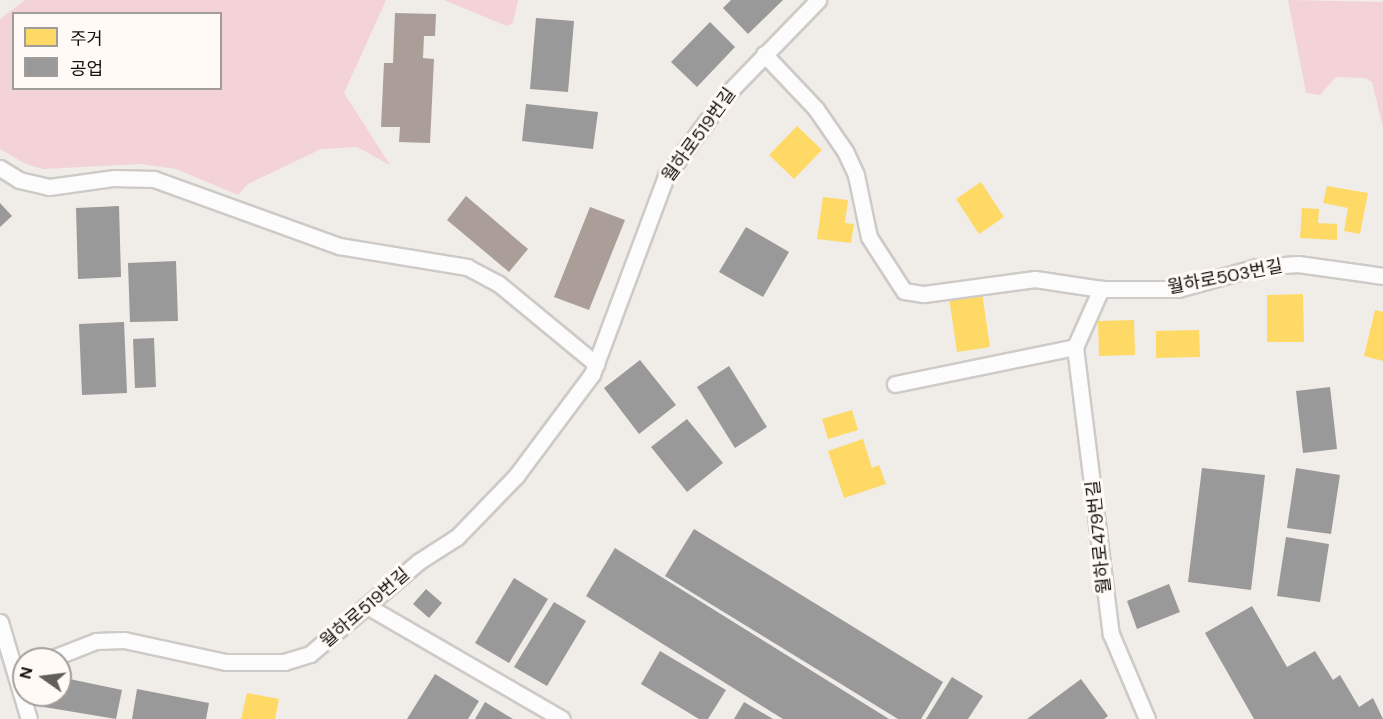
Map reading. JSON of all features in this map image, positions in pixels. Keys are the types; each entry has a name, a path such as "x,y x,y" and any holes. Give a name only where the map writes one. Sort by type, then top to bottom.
{"lane":[{"name":"월하로519번길","path":"72,650 96,641 124,640 226,662 284,662 310,654 490,507 569,410 596,364 666,176 764,54 818,0"},
{"name":"월하로503번길","path":"764,54 816,109 845,151 856,175 869,237 904,291 924,294 1035,279 1101,289 1178,289 1257,267 1298,264 1383,276"},
{"path":"0,168 19,180 49,187 114,178 154,179 339,246 467,267 499,284 596,364"},
{"path":"895,384 1075,347 1101,289"},
{"name":"월하로479번길","path":"1075,347 1111,634 1148,719"},
{"path":"367,606 562,719"},
{"path":"0,622 12,676"}],"shaded area":[{"path":"25,0 386,0 344,93 390,165 357,147 321,149 248,184 238,195 176,169 140,164 43,169 26,164 0,149 0,19"},
{"path":"444,0 518,0 513,23 507,26"},
{"path":"1288,0 1383,2 1383,128 1372,82 1366,78 1336,77 1320,95 1306,93"}],"building: 주거":[{"path":"797,126 822,150 794,179 769,155"},
{"path":"981,182 1004,217 979,234 956,199"},
{"path":"1327,186 1368,193 1360,234 1344,231 1348,208 1323,203"},
{"path":"823,197 848,200 845,223 854,224 851,243 817,239"},
{"path":"1302,208 1319,209 1318,223 1337,224 1337,240 1300,238"},
{"path":"982,292 990,347 957,352 949,298"},
{"path":"1303,294 1304,342 1267,342 1267,295"},
{"path":"1375,310 1383,312 1383,361 1364,356"},
{"path":"1134,320 1135,355 1099,356 1098,321"},
{"path":"1199,330 1200,357 1156,358 1156,331"},
{"path":"852,410 858,430 828,439 822,419"},
{"path":"863,439 872,468 879,465 886,484 844,498 828,451"},
{"path":"247,693 279,699 275,719 241,719"}],"building: 공업":[{"path":"731,0 783,0 748,34 723,8"},
{"path":"536,18 574,21 568,92 530,89"},
{"path":"710,22 735,47 697,87 671,62"},
{"path":"526,104 598,112 593,149 522,141"},
{"path":"0,203 12,216 0,227"},
{"path":"119,206 121,277 78,279 76,208"},
{"path":"746,227 789,252 763,297 719,272"},
{"path":"176,261 178,321 130,322 128,263"},
{"path":"124,322 127,393 82,395 79,324"},
{"path":"154,338 156,387 135,388 133,339"},
{"path":"640,360 676,405 639,434 604,388"},
{"path":"729,366 767,427 735,448 697,387"},
{"path":"1330,387 1337,449 1303,453 1296,391"},
{"path":"687,419 723,463 687,492 651,447"},
{"path":"1202,468 1265,475 1251,590 1188,582"},
{"path":"1296,468 1340,475 1331,534 1287,528"},
{"path":"694,529 943,682 921,719 898,719 665,576"},
{"path":"1286,537 1329,544 1320,602 1277,596"},
{"path":"615,548 889,719 783,719 586,596"},
{"path":"514,578 548,599 509,663 475,643"},
{"path":"1169,584 1180,612 1137,629 1127,601"},
{"path":"426,589 442,603 429,618 413,604"},
{"path":"554,602 586,621 547,686 514,667"},
{"path":"1252,606 1287,667 1315,651 1333,680 1340,675 1359,707 1373,698 1383,719 1254,719 1205,633"},
{"path":"660,651 726,690 708,719 699,719 641,684"},
{"path":"435,674 479,701 468,719 407,719"},
{"path":"952,677 983,696 968,719 926,719"},
{"path":"1081,679 1108,716 1104,719 1027,719"},
{"path":"72,680 122,690 116,719 44,707 72,707"},
{"path":"137,689 209,703 206,719 132,719"},
{"path":"485,702 513,719 475,719"},
{"path":"744,702 773,719 734,719"}],"building: 기타":[{"path":"395,13 436,14 435,36 424,36 423,58 434,59 430,143 399,142 400,127 381,127 384,63 393,63"},
{"path":"466,196 528,249 509,272 447,220"},
{"path":"590,207 625,220 589,310 554,297"}]}
